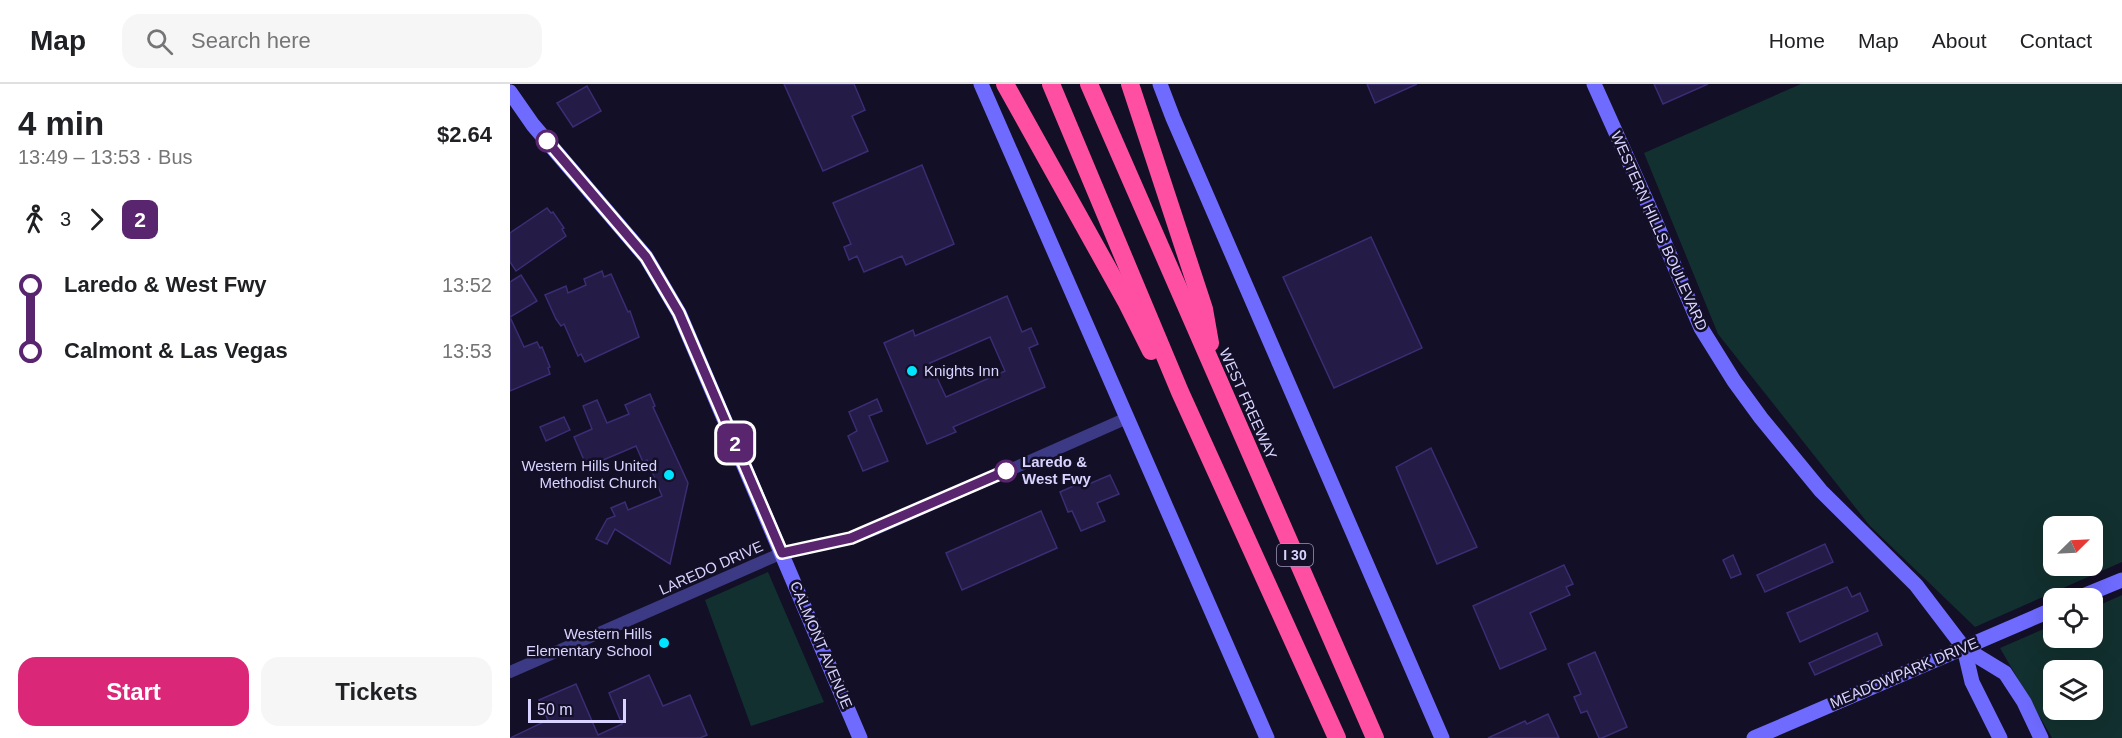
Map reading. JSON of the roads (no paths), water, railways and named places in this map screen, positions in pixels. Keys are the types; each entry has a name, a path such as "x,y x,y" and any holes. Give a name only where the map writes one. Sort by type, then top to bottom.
{"highway":[{"path":"1005,84 1126,301 1151,351 1180,392"},
{"name":"I 30","path":"1051,84 1180,392 1337,738"},
{"name":"WEST FREEWAY","path":"1089,84 1375,738"},
{"path":"1130,84 1204,309 1214,372"}],"main road":[{"path":"981,84 1267,738"},
{"path":"1160,84 1442,738"},
{"name":"WESTERN HILLS BOULEVARD","path":"1594,84 1701,328 1734,381 1821,491 1916,585 1964,648 2005,673 2024,702 2041,738"},
{"name":"CALMONT AVENUE","path":"510,92 533,125 646,257 679,313 860,738"},
{"path":"2102,588 2122,580"},
{"name":"MEADOWPARK DRIVE","path":"1754,738 2043,614"},
{"name":"WESTERN HILLS BOULEVARD","path":"1964,648 1972,682 2000,738"}],"street":[{"name":"LAREDO DRIVE","path":"510,672 782,553 851,538 876,529 1127,418"}],"place":[{"name":"Knights Inn","path":"912,371"},
{"name":"Laredo & West Fwy","path":"1006,471"},
{"name":"Western Hills United Methodist Church","path":"669,475"},
{"name":"Western Hills Elementary School","path":"664,643"}]}
